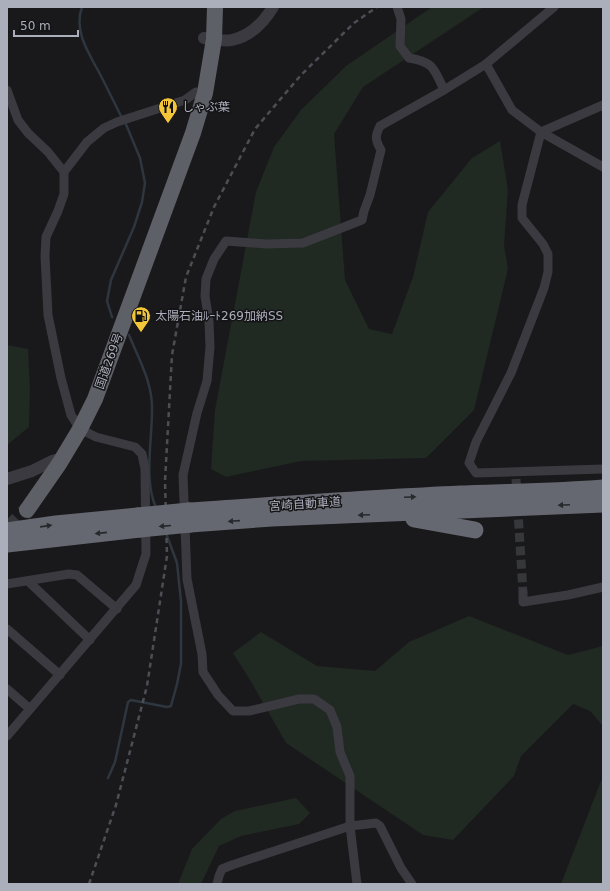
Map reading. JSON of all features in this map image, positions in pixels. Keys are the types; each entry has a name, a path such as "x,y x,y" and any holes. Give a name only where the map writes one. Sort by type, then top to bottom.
{"highway":[{"path":"204,7 209,39"},
{"path":"209,39 215,7"},
{"name":"国道269号","path":"27,510 63,458 80,430 95,399 193,133 209,39"},
{"name":"宮崎自動車道","path":"7,531 56,524 139,522 190,518 369,499 461,494 571,491 603,488"},
{"name":"宮崎自動車道","path":"190,518 272,518 603,504"},
{"path":"384,514 475,530"},
{"name":"宮崎自動車道","path":"7,544 58,537 139,522"}],"street":[{"path":"209,39 232,41 247,34 258,27 273,7"},
{"path":"397,7 401,19 400,46 409,58 423,61 434,69 444,90"},
{"path":"357,884 350,826 350,776 340,752 337,727 330,710 314,699 299,699 249,711 233,711 218,696 204,672 202,654 187,578 183,475 197,413 207,381 210,347 209,321 205,296 206,279 214,259 226,241 266,244 303,243 362,220 381,150 376,142 375,135 380,126 444,90 486,64 554,7"},
{"path":"486,64 512,110 541,132 603,167"},
{"path":"7,90 18,120 48,152 64,172"},
{"path":"7,736 136,585 146,554 145,469 142,454 135,447 80,430 72,415 61,378 48,315 45,256 46,237 64,194 64,172 87,142 104,128 117,122 185,100 201,93"},
{"path":"541,132 603,105"},
{"path":"541,132 522,205 522,218 543,244 548,254 548,272 544,288 511,373 476,442 469,463 476,473 516,475 603,469"},
{"path":"7,478 32,471 52,461 63,458"},
{"path":"7,584 28,582 69,574 77,575 117,609"},
{"path":"28,582 90,640"},
{"path":"523,593 523,602 568,595 603,587"},
{"path":"7,630 60,675"},
{"path":"7,689 30,709"},
{"path":"217,884 222,869 227,867 350,826 376,823 380,826 401,868 412,884"}],"shaded area":[{"path":"432,7 484,7 363,87 334,134 345,280 369,329 392,334 413,277 428,212 472,158 500,141 508,190 504,245 508,269 474,410 426,458 301,461 226,477 211,469 215,410 256,192 274,147 301,110 346,66"},
{"path":"7,345 28,349 30,387 29,427 7,445"},
{"path":"469,616 568,655 603,646 603,726 590,711 573,704 521,756 514,776 453,840 423,835 286,743 233,653 261,632 317,666 375,671 409,642"},
{"path":"603,776 603,884 561,884"},
{"path":"296,798 310,813 299,824 241,836 219,846 201,884 178,884 192,849 221,819 235,811"}],"waterway":[{"path":"82,7 80,25 84,43 122,118"},
{"path":"112,317 107,301 111,280 134,227 142,202 145,183 140,158 125,122"},
{"path":"129,335 144,369 151,396 152,417 149,471 152,496 156,508"},
{"path":"108,778 115,762 128,702 131,700 167,707 171,706 177,684 181,664 181,601 177,563 166,533"}],"tunnel":[{"path":"516,479 523,593"},
{"path":"7,531 27,510"}],"railway":[{"path":"89,884 116,805 147,686 167,556 165,481 172,355 186,277 214,207 255,129 301,75 354,23 377,7"}],"place":[{"name":"しゃぶ葉","path":"168,124"},
{"name":"太陽石油ﾙｰﾄ269加納SS","path":"141,333"}]}
